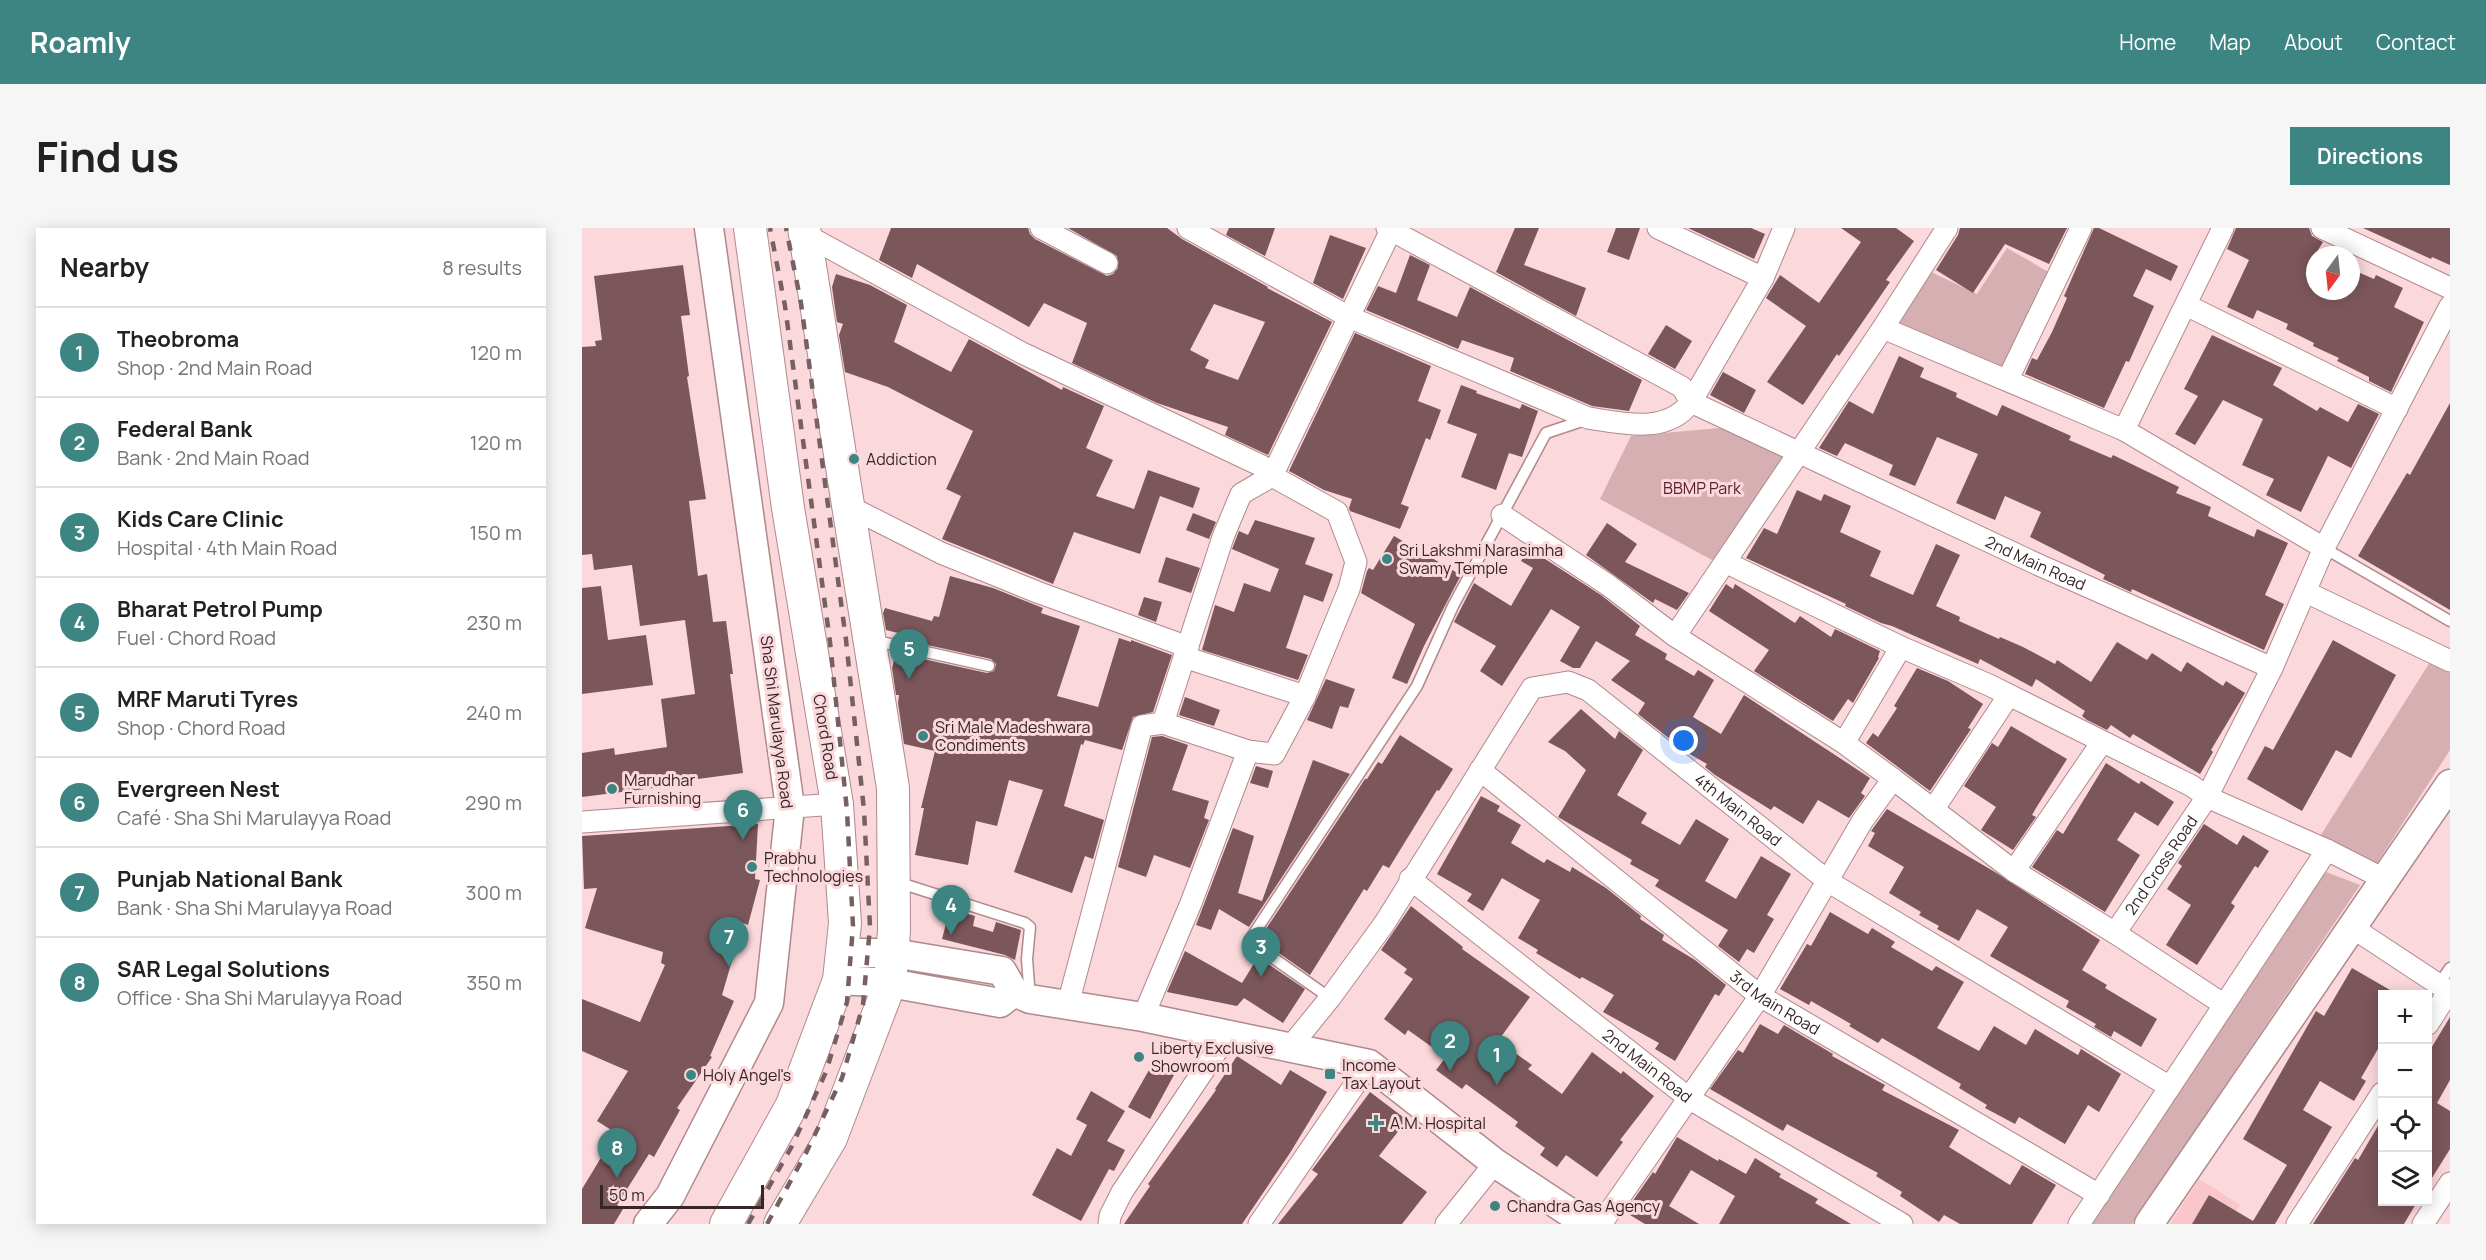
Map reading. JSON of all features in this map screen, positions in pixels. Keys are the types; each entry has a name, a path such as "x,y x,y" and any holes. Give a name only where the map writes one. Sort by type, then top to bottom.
{"main road":[{"name":"Sha Shi Marulayya Road","path":"648,1224 670,1196 769,1004 790,807 709,228"},
{"name":"Chord Road","path":"726,1224 792,1105 840,967 845,923 837,804 788,508 750,228"},
{"path":"780,1224 831,1138 890,983 893,953 893,788 805,231"},
{"path":"2149,1224 2450,784"},
{"path":"840,967 893,953 1002,971 1022,996"},
{"path":"840,967 890,983 1000,1003 1022,996 1292,1046 1369,1064 1495,1163 1587,1224"}],"street":[{"path":"1041,228 1107,263"},
{"path":"1658,228 1763,278"},
{"path":"1195,230 1349,317 1588,418 1629,424 1655,424 1674,416 1687,408 1691,402 1763,278 1784,228"},
{"path":"1676,636 1800,453 1947,228"},
{"path":"2008,380 2081,228"},
{"path":"2124,430 2223,228"},
{"path":"2322,228 2450,288"},
{"path":"1163,723 1223,537 1241,494 1272,476 1390,229 1682,387 1691,402"},
{"path":"805,231 1022,353 1262,466 1272,476 1337,512 1356,562 1350,589 1305,696 1274,754 1248,751 1163,723 1142,726 1068,1004"},
{"path":"2186,306 2397,409"},
{"name":"2nd Cross Road","path":"2115,933 2207,797 2272,668 2324,548 2450,306"},
{"path":"1883,328 2124,430 2324,548"},
{"name":"2nd Main Road","path":"1691,402 2039,565 2272,668"},
{"path":"848,506 941,553 1186,652 1305,696"},
{"path":"1502,514 1608,585 1676,636 1844,743 2014,871 2115,933 2223,1004"},
{"path":"1725,562 1901,647 2009,695 2192,786 2207,797 2327,850 2386,880"},
{"path":"2306,592 2450,662"},
{"path":"1844,743 1901,647"},
{"name":"4th Main Road","path":"1292,1046 1384,924 1410,879 1532,688 1568,682 1588,690 1829,882 2170,1087"},
{"path":"1933,810 2009,695"},
{"path":"2014,871 2102,742"},
{"path":"1143,1017 1191,903 1248,751"},
{"name":"3rd Main Road","path":"1480,770 1760,996 2099,1195"},
{"path":"1601,1224 1760,996 1829,882 1863,820 1893,779"},
{"path":"582,822 837,804"},
{"path":"2079,1224 2327,850"},
{"name":"2nd Main Road","path":"1410,879 1690,1099 1902,1224"},
{"path":"2353,928 2447,984 2432,1014"},
{"path":"1109,1224 1110,1216 1122,1192 1228,1034"},
{"path":"1259,1224 1369,1064"},
{"path":"2297,1224 2379,1098"},
{"path":"1446,1224 1495,1163"},
{"path":"2423,1224 2450,1183"}],"lane":[{"path":"1330,998 1250,941 1417,686 1453,606 1546,433 1588,418"},
{"path":"2324,548 2450,621"},
{"path":"869,639 989,666"},
{"path":"893,881 1025,923 1030,927 1022,996"}],"shaded area":[{"path":"2199,1179 2240,1205 2228,1224 2170,1224"}],"green space":[{"path":"2007,248 2052,274 2005,368 1897,322 1927,270 1977,294"},
{"name":"BBMP Park","path":"1719,428 1796,452 1723,566 1600,499 1631,436"},
{"path":"2430,662 2450,672 2450,750 2377,863 2319,838"},
{"path":"2318,869 2360,885 2132,1224 2084,1224"}],"building":[{"path":"891,228 1028,228 1035,239 1107,276 1113,274 1118,268 1117,256 1068,228 1167,228 1267,288 1332,322 1268,455 1225,435 1228,427 1157,403 1072,363 1087,323 1044,303 1029,327 917,264 912,278 879,260","holes":["1214,304 1265,322 1238,380 1205,368 1209,360 1190,350"]},
{"path":"1229,228 1275,228 1265,256 1226,235"},
{"path":"1515,228 1539,228 1524,265 1586,288 1576,316 1496,272"},
{"path":"1616,228 1640,228 1629,260 1607,252"},
{"path":"1688,228 1751,228 1765,234 1754,259"},
{"path":"1841,228 1896,228 1914,241 1886,280 1890,282 1803,405 1767,382 1806,326 1766,298 1780,275 1819,303 1861,242"},
{"path":"1960,228 2067,228 2049,264 2005,244 1973,293 1936,270"},
{"path":"2094,228 2099,228 2178,266 2171,281 2146,269 2133,296 2154,306 2129,362 2126,361 2104,408 2025,374 2032,358 2037,360 2052,332 2067,298 2064,296"},
{"path":"2236,228 2309,228 2312,236 2323,242 2321,246 2306,246 2306,300 2360,300 2360,273 2374,279 2376,275 2403,288 2394,307 2424,322 2391,392 2369,381 2369,377 2337,361 2339,358 2313,346 2314,343 2286,329 2288,324 2257,310 2253,319 2227,307 2249,260 2227,249"},
{"path":"2363,228 2450,228 2450,265 2432,257 2431,259"},
{"path":"1330,235 1366,248 1343,299 1313,283"},
{"path":"1410,255 1430,265 1417,300 1457,317 1470,287 1642,380 1629,411 1592,406 1510,371 1514,358 1462,340 1458,349 1366,310 1378,286 1396,293"},
{"path":"683,265 690,315 681,316 689,376 687,377 706,499 689,501 698,576 707,574 713,622 726,621 733,674 730,674 743,773 582,797 582,753 614,748 615,755 667,747 661,699 695,694 685,620 640,626 632,565 594,570 592,554 582,555 582,347 596,346 595,341 602,340 594,276"},
{"path":"836,274 870,285 907,305 894,342 951,372 969,339 1062,390 1063,387 1104,406 1086,448 1113,460 1096,496 1134,509 1148,470 1200,488 1193,508 1160,496 1140,554 1074,532 1053,584 942,539 961,496 946,489 973,431 888,387 845,372 839,335 843,324 837,322 832,287"},
{"path":"1666,325 1692,341 1675,369 1648,354"},
{"path":"1355,333 1431,366 1418,401 1441,410 1430,440 1426,438 1401,504 1409,507 1400,529 1350,511 1352,499 1324,490 1289,471"},
{"path":"2212,335 2282,368 2273,385 2317,411 2320,407 2348,422 2358,404 2379,414 2351,468 2328,456 2301,512 2266,495 2274,479 2242,465 2263,419 2223,400 2195,445 2175,434 2198,396 2184,389"},
{"path":"1899,356 1924,368 1920,377 1957,393 1956,397 1997,416 2002,405 2071,436 2069,440 2111,458 2113,455 2179,487 2176,493 2211,507 2208,516 2254,537 2257,529 2288,543 2265,595 2284,604 2264,650 2132,589 2131,592 2103,579 2105,575 2030,537 2041,512 2005,496 1995,520 1956,503 1978,454 1937,437 1915,486 1889,475 1893,465 1845,443 1837,456 1819,448 1849,401 1873,414"},
{"path":"1723,372 1756,390 1744,413 1710,395"},
{"path":"1461,385 1520,409 1522,404 1538,411 1522,457 1509,453 1496,490 1461,477 1477,434 1447,423"},
{"path":"2450,403 2450,610 2358,556 2407,473 2410,475"},
{"path":"1797,490 1821,501 1824,494 1851,506 1840,532 1881,551 1870,576 1913,595 1936,544 1960,555 1936,606 1960,617 1959,621 2023,647 2055,664 2057,660 2091,682 2117,642 2147,660 2152,653 2181,672 2187,662 2223,686 2226,681 2245,693 2211,750 2213,752 2200,774 2133,734 2130,738 2111,725 2107,730 2087,720 2082,716 2085,711 2036,679 2032,687 1980,659 1978,664 1881,623 1845,606 1846,604 1746,558 1764,528 1777,534"},
{"path":"1193,513 1216,522 1209,539 1186,530"},
{"path":"1255,520 1315,538 1305,564 1333,574 1323,602 1304,595 1286,648 1308,655 1298,680 1202,650 1215,605 1234,612 1244,583 1270,592 1279,569 1232,549 1239,531 1248,535"},
{"path":"1607,523 1637,544 1625,562 1689,593 1677,610 1655,599 1653,603 1586,555"},
{"path":"1394,536 1461,575 1407,684 1392,678 1415,624 1361,593 1367,571 1369,568 1373,570"},
{"path":"1528,548 1601,595 1640,626 1635,635 1667,654 1665,659 1694,676 1698,670 1714,680 1693,717 1721,734 1744,695 1870,778 1861,793 1865,796 1849,818 1818,800 1803,824 1774,806 1771,810 1715,775 1705,767 1707,764 1688,753 1638,714 1645,703 1611,680 1630,661 1596,641 1580,668 1573,668 1560,661 1580,627 1551,609 1502,686 1480,671 1496,646 1454,622 1474,583 1511,606 1533,568 1521,561"},
{"path":"1166,557 1200,568 1191,593 1158,582"},
{"path":"950,576 993,588 1043,608 1041,613 1080,626 1057,696 1098,707 1119,638 1172,655 1153,712 1133,717 1122,750 1085,740 1083,745 1081,744 1064,806 1104,820 1093,859 1085,856 1072,893 1014,872 1043,790 1009,780 997,826 976,821 968,865 915,855 924,808 921,808 935,751 904,744 898,703 899,695 896,695 892,668 896,653 987,673 994,671 996,664 991,659 900,639 902,634 886,630 883,613 885,608 932,621 934,616 939,617"},
{"path":"1726,584 1733,589 1735,584 1795,623 1800,616 1831,637 1835,629 1880,651 1879,658 1853,703 1848,699 1833,721 1754,671 1769,650 1709,611"},
{"path":"601,586 608,640 646,635 653,685 582,694 582,588"},
{"path":"1144,597 1162,602 1156,622 1138,615"},
{"path":"2333,640 2396,675 2351,758 2336,750 2302,811 2247,779 2265,746 2273,750"},
{"path":"1917,668 1948,681 1983,704 1968,728 1971,729 1930,791 1866,743 1873,733 1878,737 1897,708 1894,706"},
{"path":"1326,679 1355,689 1348,708 1340,706 1332,729 1307,720"},
{"path":"1185,697 1220,710 1214,726 1179,715"},
{"path":"1581,709 1615,739 1619,731 1643,750 1617,795 1647,813 1641,823 1680,845 1696,819 1729,839 1705,881 1736,899 1761,856 1791,874 1767,915 1774,919 1754,953 1747,949 1739,962 1718,946 1728,930 1655,886 1659,880 1630,864 1632,860 1558,817 1586,770 1565,751 1548,742"},
{"path":"2011,726 2067,759 2032,815 2036,817 2013,850 1981,830 1996,807 1964,786 1992,743 1998,747"},
{"path":"1400,735 1453,769 1439,791 1437,790 1389,868 1383,865 1367,891 1364,889 1310,975 1262,941 1265,937 1262,935 1365,779 1378,762 1382,764"},
{"path":"1162,736 1188,745 1172,790 1209,801 1204,818 1209,820 1190,868 1154,855 1146,877 1118,867 1152,737"},
{"path":"1313,760 1350,774 1249,927 1219,909 1211,930 1196,925 1233,828 1254,836 1238,893 1262,901"},
{"path":"2106,763 2174,802 2158,826 2135,812 2117,840 2140,855 2105,912 2032,867 2057,830 2063,834"},
{"path":"1256,766 1273,771 1268,788 1250,783"},
{"path":"1481,796 1500,806 1497,811 1521,825 1511,843 1544,863 1547,859 1570,872 1572,867 1606,888 1641,916 1640,919 1664,935 1662,940 1695,960 1726,985 1719,996 1715,994 1675,1061 1655,1049 1659,1043 1603,1012 1614,995 1582,977 1580,979 1536,953 1538,950 1518,938 1540,900 1502,878 1483,911 1467,901 1472,894 1437,874"},
{"path":"1887,809 1995,872 2100,940 2082,970 2107,985 2105,988 2157,1019 2141,1047 2114,1031 2111,1037 2094,1027 2096,1024 2066,1007 2069,1001 1990,956 2008,927 1977,909 1959,941 1937,929 1939,926 1919,915 1921,912 1889,893 1904,867 1868,846 1875,833 1871,831"},
{"path":"758,824 755,879 760,880 748,925 743,923 722,995 734,1001 710,1056 712,1057 677,1108 680,1110 654,1157 649,1154 617,1205 623,1209 614,1224 582,1224 582,1189 616,1133 597,1121 628,1071 582,1051 582,999 640,1022 665,965 661,963 663,952 585,928 597,888 584,889 582,836"},
{"path":"2204,824 2237,845 2243,835 2269,851 2258,868 2255,866 2231,903 2235,906 2197,965 2166,945 2191,905 2167,889 2182,866 2178,863"},
{"path":"1411,906 1463,947 1462,949 1530,997 1498,1041 1532,1065 1528,1069 1562,1094 1592,1052 1621,1074 1623,1071 1654,1096 1620,1140 1623,1142 1597,1177 1566,1155 1557,1167 1540,1155 1545,1148 1515,1126 1518,1122 1466,1084 1462,1089 1436,1070 1446,1057 1408,1030 1405,1035 1384,1019 1413,979 1404,973 1407,969 1381,950"},
{"path":"950,909 975,916 973,926 993,932 996,922 1021,930 1015,960 1005,955 942,939"},
{"path":"1830,912 1868,934 1872,928 1895,942 1891,947 1932,971 1936,966 1964,982 1937,1028 1979,1051 1994,1026 2026,1045 2035,1029 2078,1055 2081,1049 2121,1074 2099,1112 2088,1105 2065,1144 2019,1117 2015,1124 1985,1108 1987,1105 1959,1088 1961,1084 1882,1038 1878,1043 1811,1001 1809,1005 1780,989 1807,944 1811,946"},
{"path":"1185,951 1242,983 1258,957 1305,989 1283,1023 1244,998 1237,1006 1167,992"},
{"path":"2352,968 2390,990 2378,990 2378,1049 2361,1078 2366,1081 2354,1101 2320,1081 2303,1110 2332,1127 2275,1224 2192,1224 2209,1195 2253,1221 2287,1165 2243,1139 2316,1011 2324,1016"},
{"path":"2450,1017 2450,1080 2437,1103 2450,1111 2450,1149 2432,1178 2432,1098 2432,1047"},
{"path":"1760,1024 1778,1034 1784,1025 1833,1054 1832,1056 1885,1085 1882,1090 1959,1130 1949,1147 2010,1185 2022,1165 2056,1185 2032,1224 1960,1224 1944,1215 1939,1222 1900,1196 1902,1192 1876,1176 1878,1173 1787,1124 1783,1131 1710,1089 1738,1050 1743,1053"},
{"path":"1237,1056 1281,1085 1290,1070 1327,1092 1290,1153 1242,1224 1124,1224 1150,1186 1148,1184 1216,1090"},
{"path":"1153,1063 1174,1075 1150,1119 1128,1107"},
{"path":"1091,1091 1125,1111 1107,1141 1125,1150 1114,1171 1109,1169 1081,1221 1032,1195 1057,1148 1071,1156 1087,1125 1076,1119"},
{"path":"1370,1092 1407,1120 1379,1156 1427,1192 1402,1224 1278,1224 1318,1174 1312,1170"},
{"path":"2378,1126 2378,1206 2415,1206 2404,1224 2313,1224 2355,1158 2358,1160"},
{"path":"1677,1137 1746,1174 1755,1158 1781,1174 1779,1177 1818,1199 1815,1203 1851,1224 1719,1224 1735,1196 1691,1170 1669,1206 1699,1224 1645,1224 1625,1212 1653,1172 1655,1174"}],"railway":[{"path":"748,1224 792,1146 826,1072 847,1002 853,926 847,811 830,642 785,306 770,228"},
{"path":"767,1224 806,1153 842,1078 863,1005 870,927 864,810 846,640 801,303 786,228"}],"place":[{"name":"Addiction","path":"854,459"},
{"name":"Sri Lakshmi Narasimha Swamy Temple","path":"1387,559"},
{"name":"MRF Maruti Tyres","path":"909,679"},
{"name":"Sri Male Madeshwara Condiments","path":"923,736"},
{"name":"Marudhar Furnishing","path":"612,789"},
{"name":"Evergreen Nest","path":"743,840"},
{"name":"Prabhu Technologies","path":"752,867"},
{"name":"Bharat Petrol Pump","path":"951,935"},
{"name":"Punjab National Bank","path":"729,967"},
{"name":"Kids Care Clinic","path":"1261,977"},
{"name":"Liberty Exclusive Showroom","path":"1139,1057"},
{"name":"Federal Bank","path":"1450,1071"},
{"name":"Income Tax Layout","path":"1330,1074"},
{"name":"Holy Angel's","path":"691,1075"},
{"name":"Theobroma","path":"1497,1085"},
{"name":"A.M. Hospital","path":"1376,1123"},
{"name":"SAR Legal Solutions","path":"617,1178"},
{"name":"Chandra Gas Agency","path":"1495,1206"}]}
